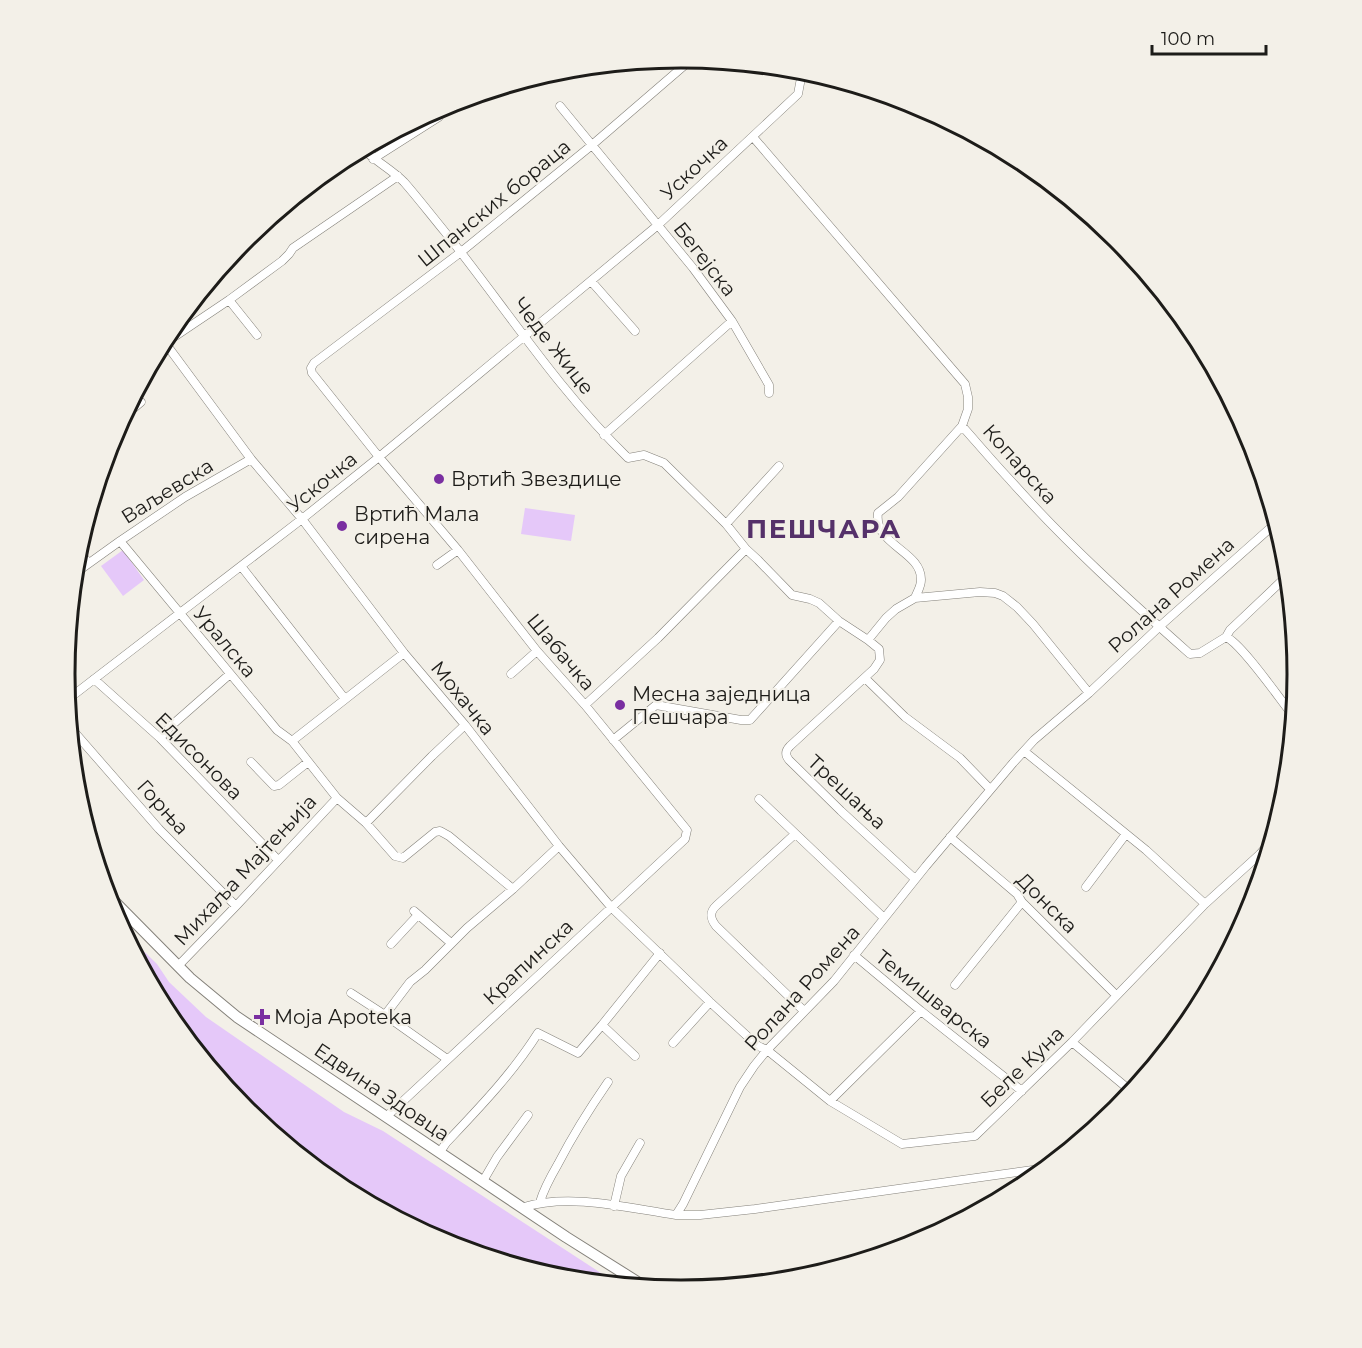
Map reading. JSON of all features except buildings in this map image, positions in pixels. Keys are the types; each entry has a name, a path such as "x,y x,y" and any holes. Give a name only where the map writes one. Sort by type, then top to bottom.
{"main road":[{"name":"Едвина Здовца","path":"123,910 178,966 237,1017 631,1278"}],"street":[{"name":"Шпанских бораца","path":"312,368 314,363 461,252 592,145 681,68"},
{"name":"Ускочка","path":"75,694 302,519 658,225 798,94 801,79"},
{"name":"Бегејска","path":"560,106 693,268 732,321 769,385 769,393"},
{"path":"373,159 431,122"},
{"name":"Копарска","path":"753,136 965,384 968,409 962,426 1011,482 1060,533 1190,654 1200,653 1226,637"},
{"name":"Чеде Жице","path":"369,155 398,176 461,252 554,375 604,435 628,458 644,455 664,463 726,524"},
{"path":"183,329 229,300 282,261 293,248 398,176"},
{"path":"591,281 635,331"},
{"path":"229,300 256,335"},
{"path":"604,435 732,321"},
{"name":"Мохачка","path":"170,349 251,459 302,519 404,653 465,725 559,846 611,907 710,1002 758,1046 767,1050"},
{"name":"Шабачка","path":"312,368 312,373 379,457 687,830"},
{"path":"138,405 141,402"},
{"path":"915,598 921,584 919,569 910,557 882,531 878,524 878,513 898,497 962,426"},
{"name":"Ваљевска","path":"84,566 185,497 251,459"},
{"path":"779,466 726,524 746,549 792,595 819,603 839,621 879,649 881,656 878,664 865,678 905,717 960,758 990,789"},
{"name":"Ролана Ромена","path":"676,1215 740,1087 754,1066 834,981 990,789 1034,740 1089,693 1270,528"},
{"name":"Уралска","path":"120,541 277,730 292,741 337,798 366,823 395,856 403,858 435,832 440,831 513,889"},
{"path":"585,705 658,638 746,549"},
{"path":"437,565 458,550"},
{"path":"86,559 89,563"},
{"path":"241,566 345,699"},
{"path":"1280,583 1230,630 1226,637 1242,651 1286,707"},
{"path":"868,640 886,618 915,598 988,591 1003,596 1034,624 1089,693"},
{"path":"613,740 656,705 750,720 839,621"},
{"path":"511,674 537,651"},
{"path":"292,741 404,653"},
{"path":"160,738 230,675"},
{"name":"Трешања","path":"865,678 790,746 786,754 789,760 841,811 915,879"},
{"name":"Едисонова","path":"94,679 160,738 278,860"},
{"path":"366,823 465,725"},
{"name":"Горња","path":"78,737 159,829 236,906"},
{"path":"1024,751 1126,834 1205,904"},
{"path":"250,762 274,786 279,785 308,762"},
{"name":"Михаља Мајтењија","path":"178,966 337,798"},
{"path":"759,799 884,918"},
{"name":"Крапинска","path":"387,1116 685,839 687,830"},
{"path":"795,834 717,905 711,914 716,926 804,1011"},
{"path":"1086,886 1126,834"},
{"name":"Донска","path":"950,837 1017,894 1022,902 1116,995"},
{"path":"385,1016 410,982 559,846"},
{"name":"Беле Куна","path":"767,1050 830,1101 902,1143 975,1136 1072,1042 1205,904 1257,862"},
{"path":"955,985 1022,902"},
{"path":"391,944 416,913 451,943"},
{"path":"440,1152 509,1074 538,1033 578,1053 660,953"},
{"name":"Темишварска","path":"854,955 1022,1091"},
{"path":"351,993 447,1059"},
{"path":"674,1043 710,1002"},
{"path":"830,1101 921,1011"},
{"path":"602,1025 635,1056"},
{"path":"1072,1042 1125,1086"},
{"path":"540,1202 563,1154 608,1082"},
{"path":"483,1181 497,1157 528,1115"},
{"path":"614,1206 621,1176 640,1143"},
{"path":"524,1207 540,1202 575,1201 676,1215 700,1215 1028,1171"}],"shaded area":[{"path":"525,508 575,515 571,541 521,534"},
{"path":"123,550 144,580 123,596 101,566"},
{"path":"140,947 157,964 169,982 206,1017 344,1112 383,1131 604,1275 563,1269 486,1248 413,1218 344,1178 281,1130 225,1074 177,1011"}],"place":[{"name":"Вртић Звездице","path":"439,479"},
{"name":"Вртић Мала сирена","path":"342,526"},
{"name":"Месна заједница Пешчара","path":"620,705"},
{"name":"Moja Apoteka","path":"262,1017"}],"district":[{"name":"ПЕШЧАРА","path":"824,529"}]}
